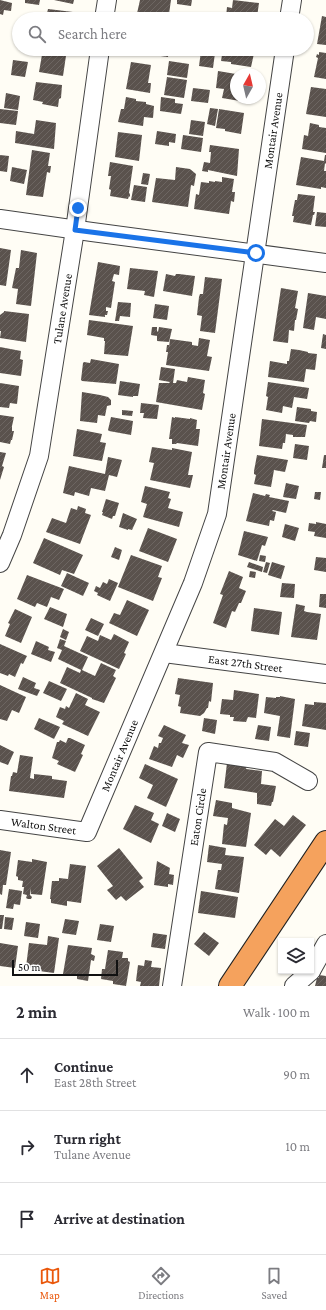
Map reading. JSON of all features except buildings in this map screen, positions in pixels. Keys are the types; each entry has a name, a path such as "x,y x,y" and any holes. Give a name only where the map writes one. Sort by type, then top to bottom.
{"highway":[{"path":"230,986 326,842"}],"street":[{"path":"105,12 107,0"},
{"path":"290,12 292,0"},
{"name":"Tulane Avenue","path":"0,563 12,535 39,456 75,230 99,56"},
{"name":"Montair Avenue","path":"88,832 164,653 192,583 217,514 284,56"},
{"path":"0,219 326,263"},
{"name":"East 27th Street","path":"164,653 326,674"},
{"name":"Eaton Circle","path":"172,986 208,752 275,762 308,781"},
{"name":"Walton Street","path":"0,820 88,832"},
{"path":"314,966 326,944"},
{"path":"294,986 308,974"}],"route":[{"path":"78,208 75,230 256,253"}]}
